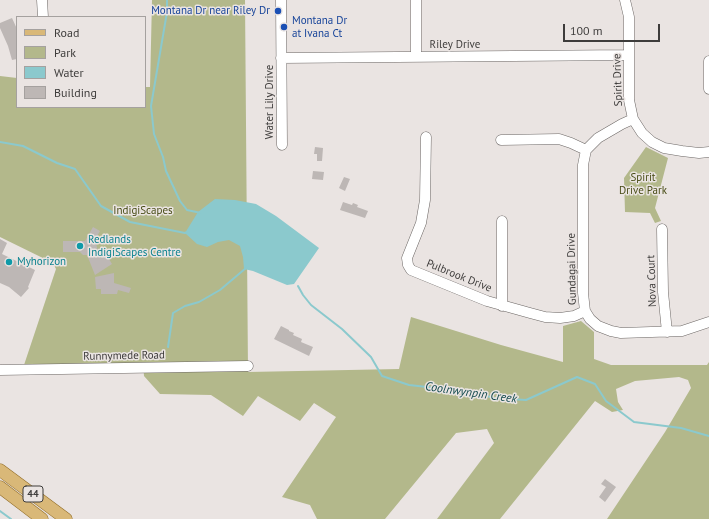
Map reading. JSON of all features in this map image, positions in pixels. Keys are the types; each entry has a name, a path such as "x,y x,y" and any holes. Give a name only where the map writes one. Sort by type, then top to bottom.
{"main road":[{"name":"44","path":"0,470 66,519"},
{"name":"44","path":"0,487 42,519"}],"street":[{"path":"42,0 43,16"},
{"name":"Water Lily Drive","path":"281,0 282,145"},
{"path":"416,0 416,57"},
{"name":"Spirit Drive","path":"625,0 628,17 629,100 633,119 642,133 652,142 664,148 682,152 709,152"},
{"name":"Riley Drive","path":"281,58 629,55"},
{"path":"709,61 709,89"},
{"path":"502,140 559,140 571,143 586,150 598,138 633,119"},
{"name":"Pulbrook Drive","path":"426,137 425,206 421,223 407,258 408,265 411,270 502,306 545,317 560,318 574,316 585,311"},
{"name":"Gundagai Drive","path":"586,150 583,165 583,293 585,311 590,319 598,326 621,333 682,331 709,322"},
{"path":"502,221 502,306"},
{"name":"Nova Court","path":"662,229 663,292 667,332"},
{"name":"Runnymede Road","path":"0,370 248,366"}],"green space":[{"name":"IndigiScapes","path":"152,0 245,0 248,372 399,369 411,317 501,345 563,362 563,326 581,321 594,332 594,359 611,365 707,365 709,362 709,519 607,519 665,432 691,388 688,380 679,377 635,381 616,389 618,402 623,410 612,412 595,401 500,519 437,519 494,443 487,429 456,433 385,519 317,519 310,505 282,497 336,417 314,403 300,421 258,396 243,416 211,395 160,394 144,376 143,363 24,365 56,269 53,263 0,237 0,76 16,78 16,108 146,108 146,87 150,87"},
{"name":"Spirit Drive Park","path":"646,147 668,158 655,208 661,221 655,223 650,213 625,212 624,178"}],"water":[{"path":"215,199 235,200 256,204 276,216 319,248 294,284 287,285 253,271 244,269 240,246 229,240 218,242 207,247 197,244 185,233 198,212"}],"building":[{"path":"12,18 16,27 16,59 12,60 0,28 0,23"},
{"path":"315,147 323,148 322,161 317,161 317,154 314,154"},
{"path":"313,171 324,172 323,180 312,179"},
{"path":"344,177 350,179 345,191 339,188"},
{"path":"343,202 352,205 353,203 358,205 357,207 368,211 365,218 340,210"},
{"name":"Redlands IndigiScapes Centre","path":"93,227 100,231 95,240 100,258 106,254 112,264 95,275 87,255 83,255 80,252 63,252 63,241 85,241"},
{"name":"Myhorizon","path":"0,239 7,243 2,254 35,270 28,287 29,288 21,297 9,287 0,283"},
{"name":"Redlands IndigiScapes Centre","path":"114,273 114,283 131,288 129,293 118,290 117,294 101,294 101,289 96,289 95,277"},
{"path":"281,326 294,333 293,335 302,339 301,342 313,347 309,356 274,339"},
{"path":"605,479 616,487 605,502 599,497 606,487 601,484"}],"waterway":[{"name":"Coolnwynpin Creek","path":"167,0 167,12 151,106 154,134 163,157 166,171 180,201 187,210 201,213"},
{"name":"Coolnwynpin Creek","path":"0,142 23,146 57,163 75,169 101,206 130,222 185,233 187,232"},
{"path":"168,347 173,313 185,306 199,302 220,290 246,268"},
{"name":"Coolnwynpin Creek","path":"298,286 311,305 342,329 371,357 382,376 409,385 472,392 494,398 526,400 577,377 595,384 606,401 634,422 681,428 709,436"},
{"path":"0,511 11,519"}],"place":[{"name":"Montana Dr near Riley Dr","path":"278,11"},
{"name":"Montana Dr at Ivana Ct","path":"284,27"},
{"name":"Redlands IndigiScapes Centre","path":"80,246"},
{"name":"Myhorizon","path":"9,262"}]}
